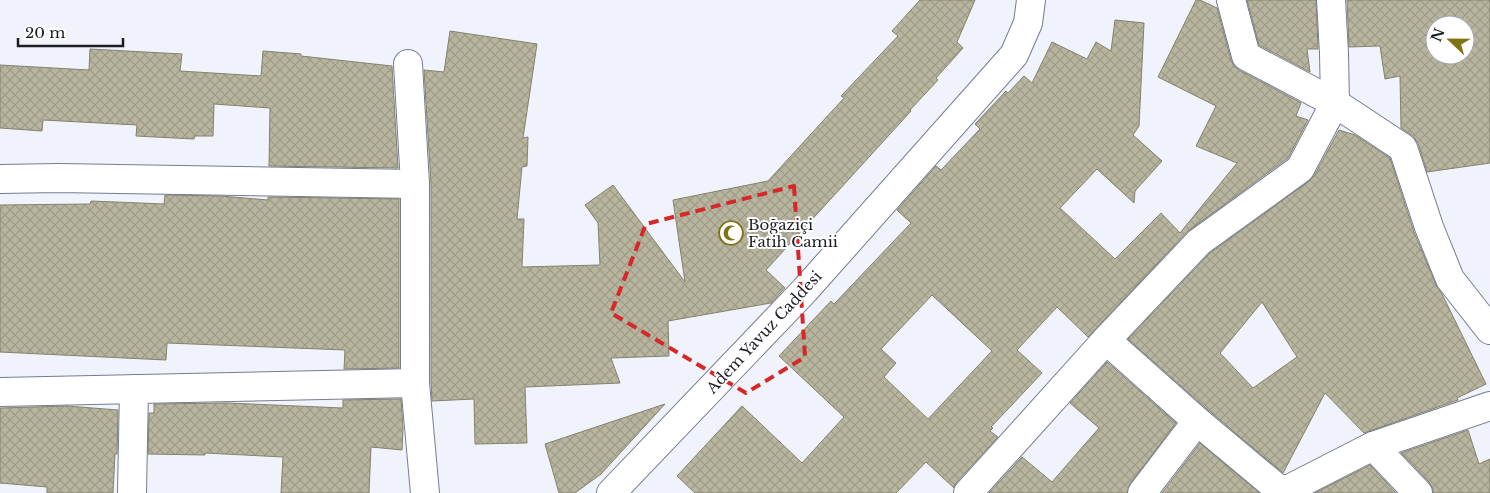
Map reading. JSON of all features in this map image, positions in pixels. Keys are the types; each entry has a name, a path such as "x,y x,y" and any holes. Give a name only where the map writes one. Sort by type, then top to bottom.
{"street":[{"name":"Adem Yavuz Caddesi","path":"612,493 805,290 1014,55 1028,23 1031,0"},
{"path":"1231,0 1246,56 1335,103 1404,148 1429,228 1450,279 1490,330"},
{"path":"968,493 1106,340 1199,242 1300,169 1335,103 1331,0"},
{"path":"408,64 415,184 415,383 425,493"},
{"path":"0,179 58,178 415,184"},
{"path":"1106,340 1282,493 1373,446 1490,406"},
{"path":"0,392 415,383"},
{"path":"132,493 134,389"},
{"path":"1142,493 1197,421"},
{"path":"1373,446 1418,493"}],"highlighted area":[{"path":"794,186 805,357 746,393 611,313 646,224"}],"building":[{"path":"920,0 975,0 957,42 963,48 936,78 938,80 911,111 766,270 785,288 771,303 668,321 669,356 611,358 620,383 525,387 527,443 475,444 474,399 432,401 431,184 424,70 444,72 450,31 537,44 523,138 528,137 527,166 522,167 517,219 524,219 522,267 600,265 598,223 585,205 613,185 685,282 673,200 768,181 844,98 841,96 898,36 892,31"},
{"path":"1196,0 1200,0 1217,8 1234,66 1301,103 1296,116 1308,120 1288,158 1188,231 1088,337 1057,307 1017,350 1042,373 991,427 993,428 990,431 998,437 956,483 954,488 926,462 896,493 695,493 677,476 742,406 802,463 844,417 779,356 831,301 834,304 911,223 897,210 936,166 941,170 980,129 975,124 1006,91 1008,93 1024,76 1032,83 1052,42 1087,59 1096,42 1111,51 1115,20 1144,23 1139,126 1133,135 1162,161 1135,191 1134,203 1097,169 1060,208 1115,259 1161,213 1180,233 1237,163 1196,146 1216,106 1158,77","holes":["932,295 992,351 928,419 884,377 896,363 881,349"]},
{"path":"1247,0 1316,0 1318,49 1307,49 1310,72 1259,45"},
{"path":"1347,0 1490,0 1490,163 1427,172 1418,143 1412,135 1401,128 1400,76 1385,79 1380,46 1349,47"},
{"path":"90,49 182,54 180,71 261,76 263,51 392,66 398,168 269,166 270,108 214,104 213,136 195,136 194,139 136,136 137,125 43,120 42,131 0,128 0,65 89,70"},
{"path":"1339,130 1355,135 1390,158 1414,232 1436,285 1486,384 1457,398 1458,400 1364,433 1325,393 1283,473 1128,339 1209,254 1314,176","holes":["1262,302 1297,357 1253,388 1220,353"]},
{"path":"165,195 221,196 268,200 268,197 399,199 399,368 344,369 345,350 167,343 166,360 0,352 0,205 90,204 91,201 164,204"},
{"path":"1107,362 1176,423 1130,484 1127,493 989,493 1022,457 1052,482 1099,428 1070,403"},
{"path":"401,399 402,450 371,447 369,493 281,493 283,457 205,453 205,455 148,454 149,413 154,413 154,404 227,403 343,408 343,400"},
{"path":"665,404 601,474 575,493 559,493 545,444"},
{"path":"67,406 118,410 117,454 115,454 113,493 47,493 47,487 0,483 0,408"},
{"path":"1468,430 1479,464 1490,459 1490,493 1433,493 1429,482 1401,453"},
{"path":"1200,443 1259,493 1162,493"},
{"path":"1370,465 1396,493 1315,493"}],"place":[{"name":"Boğaziçi Fatih Camii","path":"731,233"}]}
